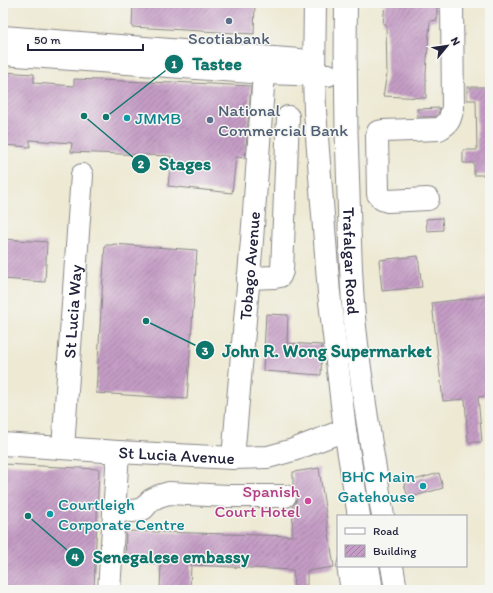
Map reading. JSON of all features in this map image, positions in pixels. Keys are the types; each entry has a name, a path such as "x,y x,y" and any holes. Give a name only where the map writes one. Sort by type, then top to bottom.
{"main road":[{"name":"Trafalgar Road","path":"315,3 315,111 328,293 345,430 359,515"},
{"path":"274,68 305,41 311,26 315,3"},
{"name":"Trafalgar Road","path":"346,3 345,68 350,254 355,326 383,515"},
{"path":"428,199 388,201 382,199 378,194 377,136 378,132 383,131 439,129 446,126 450,120 453,107 452,3"},
{"path":"3,37 274,68 299,80 307,88 315,111"},
{"path":"3,54 274,68 345,68"},
{"name":"Tobago Avenue","path":"233,458 248,278 274,68"},
{"path":"248,278 280,276 282,271 288,117"},
{"name":"St Lucia Way","path":"63,448 82,175"},
{"name":"St Lucia Avenue","path":"3,444 118,452 233,458 268,458 345,430"},
{"path":"109,590 118,452"},
{"path":"114,510 133,511 143,509 151,500 169,493 228,496 285,496"},
{"path":"348,567 352,590"},
{"path":"368,567 372,590"},
{"path":"392,567 396,590"}],"building":[{"path":"133,3 255,3 254,34 132,27"},
{"path":"385,3 437,3 437,20 430,21 426,72 426,98 383,96 387,74 386,24 383,24"},
{"path":"3,72 34,74 34,83 74,86 74,79 251,86 245,158 236,157 232,193 168,186 171,156 71,152 72,143 30,140 30,147 3,145"},
{"path":"467,87 490,87 490,175 474,175 474,163 463,163 463,150 477,150 476,100 467,100"},
{"path":"440,108 435,117 418,117 417,109"},
{"path":"442,218 443,230 427,231 426,219"},
{"path":"3,239 47,242 45,282 3,279"},
{"path":"113,244 197,250 187,399 96,393 105,245"},
{"path":"418,256 422,287 382,291 379,260"},
{"path":"490,296 490,396 478,397 482,442 468,442 465,399 443,401 432,303"},
{"path":"266,314 288,315 287,343 322,345 321,375 263,371"},
{"name":"Courtleigh Corporate Centre","path":"3,464 99,469 94,590 3,590"},
{"name":"Spanish Court Hotel","path":"319,468 334,567 307,571 307,590 294,590 293,570 191,565 190,590 160,590 161,564 125,562 126,531 292,536 293,506 296,502 297,496 296,490 293,487 293,472"},
{"name":"BHC Main Gatehouse","path":"439,473 443,488 408,498 404,483"}],"place":[{"name":"Scotiabank","path":"229,21"},
{"name":"Stages","path":"84,116"},
{"name":"Tastee","path":"106,117"},
{"name":"JMMB","path":"127,118"},
{"name":"National Commercial Bank","path":"210,120"},
{"name":"John R. Wong Supermarket","path":"146,321"},
{"name":"BHC Main Gatehouse","path":"423,486"},
{"name":"Spanish Court Hotel","path":"308,501"},
{"name":"Courtleigh Corporate Centre","path":"50,514"},
{"name":"Senegalese embassy","path":"28,516"}]}
